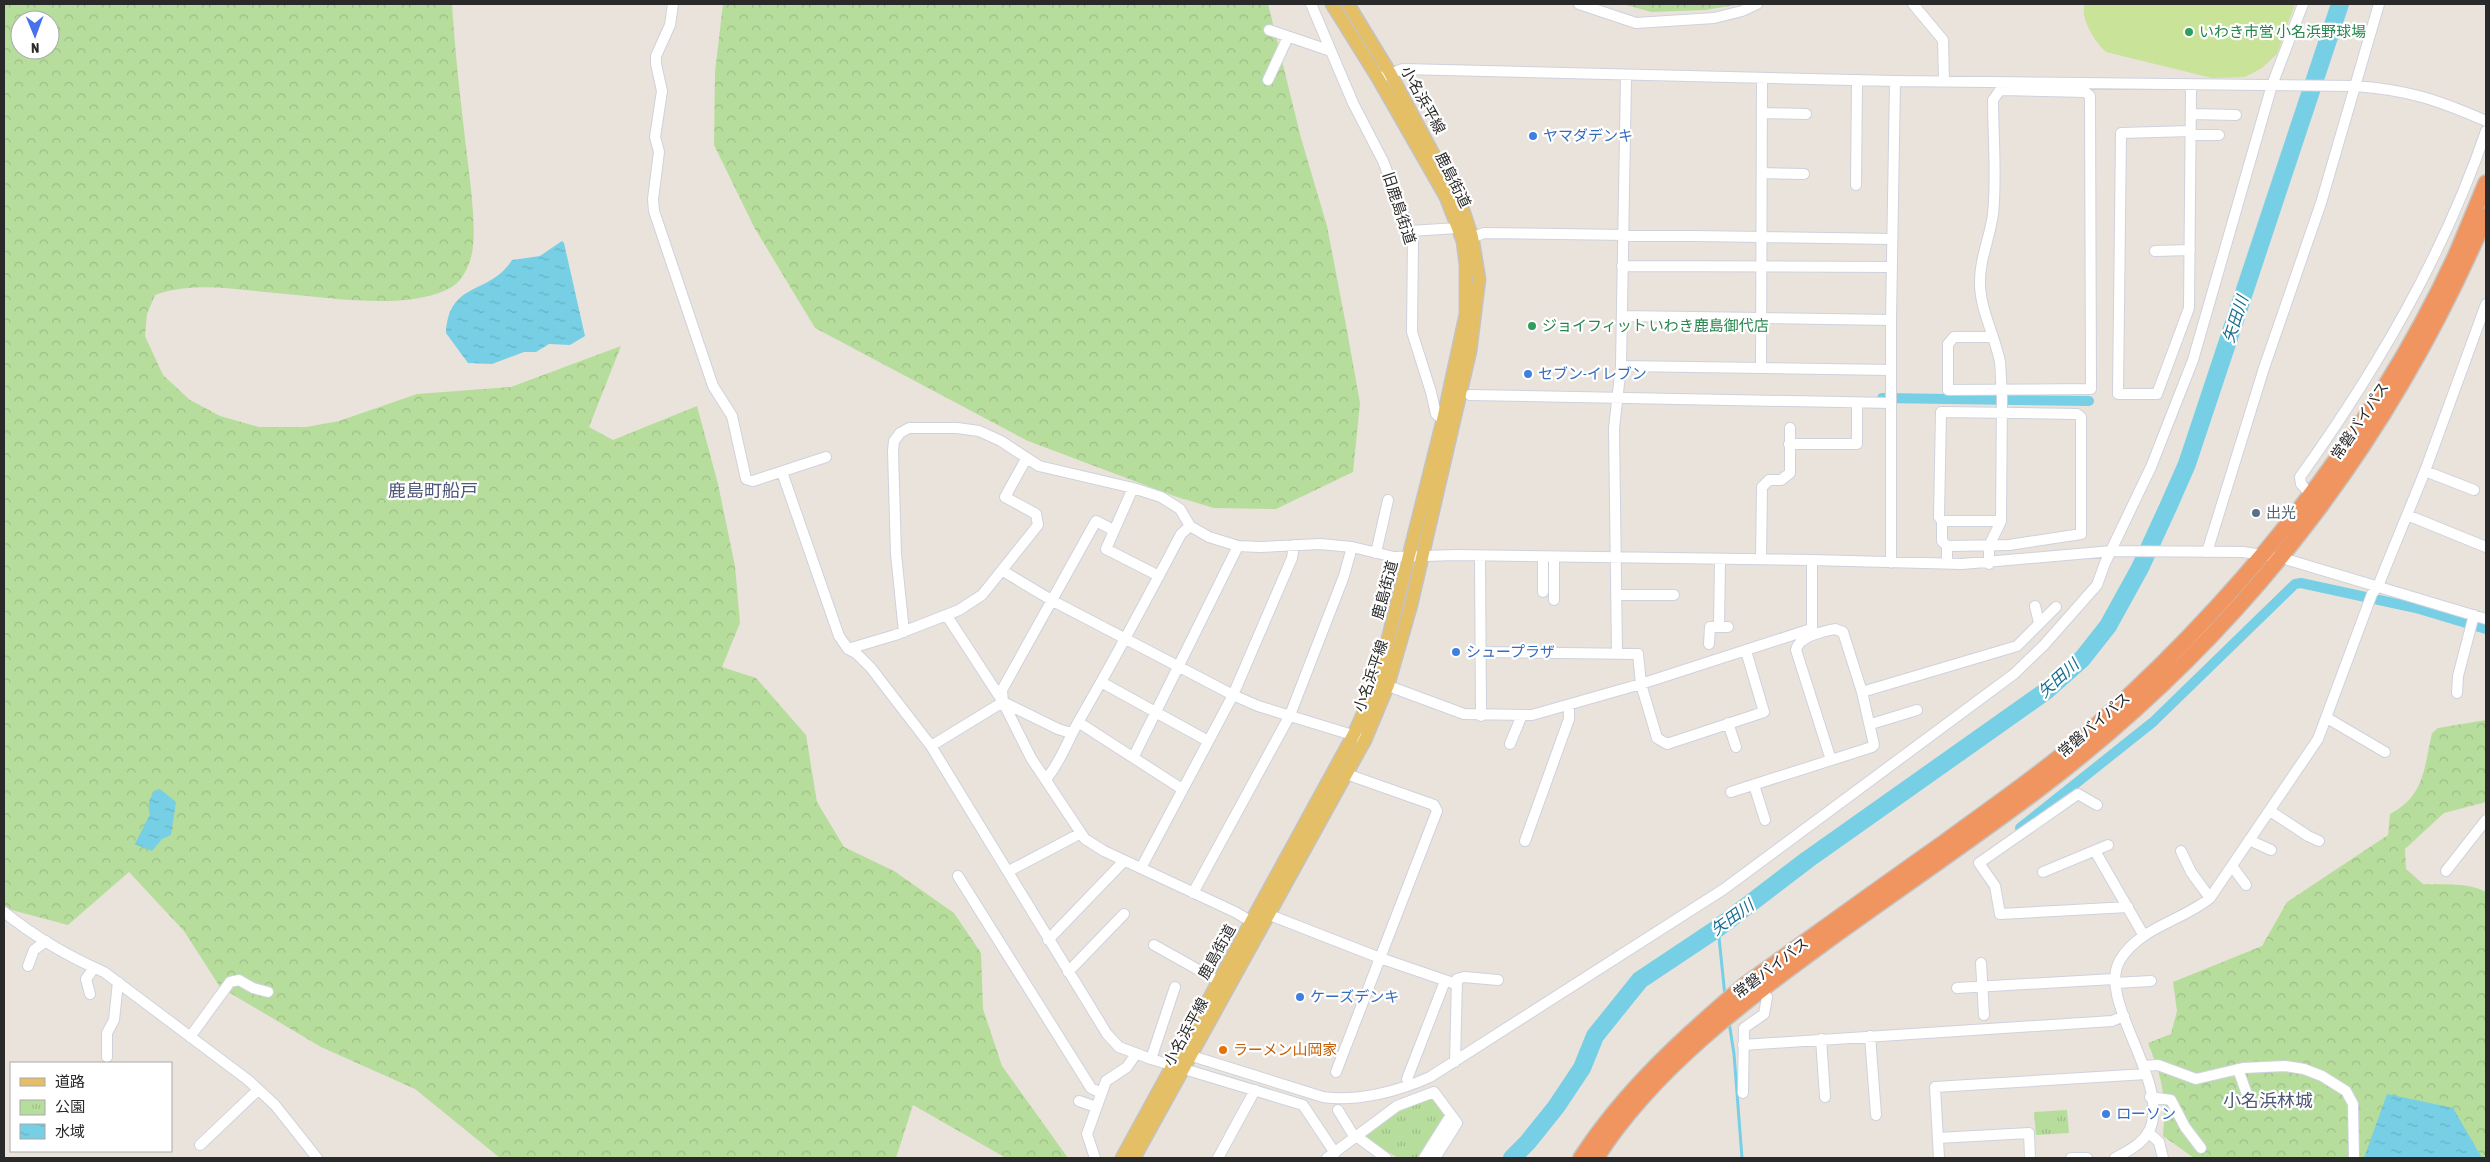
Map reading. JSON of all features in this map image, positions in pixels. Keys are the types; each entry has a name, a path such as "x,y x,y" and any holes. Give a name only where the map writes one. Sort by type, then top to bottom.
{"highway":[{"name":"常磐バイパス","path":"1596,1158 1606,1142 1645,1097 1708,1033 1746,1001 1753,987 2025,784 2074,745 2156,670 2197,629 2264,554 2310,494 2369,410 2418,328 2455,257 2486,184"},
{"name":"常磐バイパス","path":"1581,1158 1597,1134 1637,1085 1707,1018 2026,798 2083,754 2170,679 2282,558 2344,474 2405,379 2466,262 2486,216"}],"main road":[{"name":"鹿島街道","path":"1332,4 1384,76 1446,197 1458,228 1467,239 1466,314 1416,557"},
{"name":"小名浜平線","path":"1134,1158 1178,1068 1192,1056 1264,913 1359,737 1382,684 1411,605 1416,557 1470,352 1479,279 1467,239 1463,210 1384,76 1348,4"},
{"name":"鹿島街道","path":"1122,1158 1178,1068 1252,922 1264,913"}],"street":[{"path":"672,4 670,25 656,56 662,91 655,137 659,152 653,199 656,221 675,270 713,386 732,416 746,479 754,481 826,457"},
{"name":"旧鹿島街道","path":"1311,4 1353,103 1383,162 1410,231 1413,243 1412,332 1436,414 1443,420"},
{"path":"1580,4 1636,23 1714,18 1757,4"},
{"path":"1913,4 1943,40 1944,81"},
{"path":"1192,1056 1323,1097 1335,1098 1402,1088 1430,1078 1724,888 1997,688 2044,645 2091,592 2102,575 2105,562 2116,551 2151,467 2193,360 2276,85 2303,4"},
{"path":"2207,552 2264,368 2321,203 2351,87 2379,4"},
{"path":"1269,30 1331,51"},
{"path":"1268,80 1288,37"},
{"path":"1384,76 1403,69 1626,76 2351,87 2390,89 2421,95 2486,121"},
{"path":"1617,654 1618,595 1614,428 1617,398 1620,391 1621,366 1626,76"},
{"path":"1761,368 1762,78"},
{"path":"1856,185 1857,80"},
{"path":"1891,563 1891,320 1895,81"},
{"path":"2191,86 2191,133 2190,250 2189,308 2157,394 2118,394 2121,132 2191,133 2219,135"},
{"path":"1989,564 1988,546 2001,521 2002,401 2000,361 1992,337 1980,285 1981,262 1993,213 1993,100 2000,90 2085,92 2090,96 2091,389 2002,401 1940,412 1938,517 1942,521 1942,541 1947,546 1988,546 2009,545 2081,534 2081,417 2077,414 2002,401 1948,390 1948,344 1954,337 1992,337"},
{"path":"1762,113 1806,114"},
{"path":"2191,114 2236,115"},
{"path":"2310,494 2302,484 2300,477 2384,350 2417,289 2465,187 2486,131"},
{"path":"1762,173 1804,174"},
{"path":"1410,231 1458,228"},
{"path":"1467,239 1484,233 1892,239"},
{"path":"2155,251 2190,250"},
{"path":"1622,266 1892,268"},
{"path":"2115,1158 2132,1149 2148,1132 2152,1120 2145,1070 2124,1016 2114,981 2120,960 2144,936 2191,911 2210,898 2318,740 2373,595 2425,470 2486,304"},
{"path":"1622,316 1891,320"},
{"path":"1621,366 1891,370"},
{"path":"1470,395 1857,404 1891,398"},
{"path":"1789,444 1857,444 1857,404"},
{"path":"904,632 896,554 893,461 894,442 900,433 909,428 957,428 979,431 1001,441 1039,466 1133,488 1161,497 1180,509 1190,526 1209,537 1238,546 1320,544 1416,557 1762,559 1947,564 1989,564 2116,551 2264,554 2282,558 2373,595 2486,619"},
{"path":"1762,559 1762,487 1769,480 1781,480 1790,473 1790,428"},
{"path":"848,649 904,632 947,616 982,595 1003,571 1038,524 1036,514 1005,497 1026,459"},
{"path":"2425,470 2474,490"},
{"path":"782,472 839,636 848,649 857,654 871,668 931,746 1048,940 1107,1034 1119,1047 1178,1068 1303,1105 1331,1156 1398,1106 1434,1092 1458,1122 1434,1158"},
{"path":"1133,488 1106,549 1159,576"},
{"path":"1376,552 1388,500"},
{"path":"2407,515 2486,547"},
{"path":"1003,702 1002,690 1096,520 1114,530"},
{"path":"1942,521 2001,521"},
{"path":"1046,779 1054,770 1071,733 1126,640 1181,534 1190,526"},
{"path":"1141,868 1233,695 1292,558 1294,545"},
{"path":"1134,756 1238,546"},
{"path":"1947,546 1947,564"},
{"path":"1193,893 1290,715 1344,576 1352,547"},
{"path":"1480,556 1481,716"},
{"path":"1542,592 1543,557"},
{"path":"1554,557 1554,600"},
{"path":"1709,644 1710,627 1724,627 1720,559"},
{"path":"1812,560 1812,632"},
{"path":"1003,571 1052,601 1233,695 1359,737"},
{"path":"1618,595 1674,595"},
{"path":"2036,606 2039,623"},
{"path":"1862,692 2017,646 2056,607"},
{"path":"2457,693 2458,676 2474,615"},
{"path":"947,616 1003,702 1031,758 1086,839 1104,851 1252,922"},
{"path":"1382,684 1464,714 1481,716 1532,715 1812,632 1835,628 1842,631 1862,692 1875,743 1872,747 1731,792"},
{"path":"1812,632 1800,642 1796,650 1831,760"},
{"path":"1480,652 1638,654 1641,684 1657,738 1667,744 1764,712 1746,651"},
{"path":"1101,682 1208,741"},
{"path":"931,746 1003,702"},
{"path":"1003,702 1058,729 1071,733"},
{"path":"1525,841 1569,719 1569,705"},
{"path":"1871,724 1917,710"},
{"path":"1510,744 1522,715"},
{"path":"2327,718 2385,752"},
{"path":"1078,722 1134,756 1182,789"},
{"path":"1728,723 1736,747"},
{"path":"1336,1072 1437,811 1434,805 1352,776"},
{"path":"1754,785 1764,820"},
{"path":"2097,805 2078,794 1979,863 1995,886 2000,914 2128,907"},
{"path":"2270,811 2319,841"},
{"path":"2446,871 2486,820"},
{"path":"1008,871 1081,833"},
{"path":"2249,840 2271,850"},
{"path":"2043,872 2108,845"},
{"path":"2095,851 2144,936"},
{"path":"2181,851 2191,872 2210,898"},
{"path":"1048,940 1124,860"},
{"path":"2232,866 2246,885"},
{"path":"958,876 1091,1088 1101,1094"},
{"path":"4,912 46,940 118,982 258,1090 275,1105 317,1158"},
{"path":"1264,913 1380,958 1456,984"},
{"path":"1068,972 1124,914"},
{"path":"28,966 34,950 46,940"},
{"path":"1154,945 1220,982"},
{"path":"1981,963 1984,1015"},
{"path":"90,994 86,979 94,968"},
{"path":"1455,1062 1456,984 1459,978 1498,980"},
{"path":"190,1037 230,982 239,980 252,988 268,992"},
{"path":"1407,1079 1445,981"},
{"path":"1957,988 2150,981"},
{"path":"107,1057 107,1033 114,1020 118,982"},
{"path":"1151,1059 1175,987"},
{"path":"1743,1093 1744,1028 1764,1014 1768,997 1753,987"},
{"path":"1743,1045 2112,1021 2124,1016"},
{"path":"1870,1036 1876,1115"},
{"path":"1821,1039 1825,1097"},
{"path":"1095,1158 1087,1134 1106,1081 1127,1067 1136,1054"},
{"path":"1939,1158 1935,1087 2145,1070 2158,1065 2196,1079 2238,1069 2285,1066 2304,1069 2322,1076 2346,1091 2355,1112 2354,1158"},
{"path":"2238,1069 2250,1103"},
{"path":"200,1145 258,1090"},
{"path":"1218,1158 1255,1090"},
{"path":"2150,1097 2171,1100 2186,1127 2201,1148"},
{"path":"1079,1101 1096,1107"},
{"path":"1338,1110 1357,1137 1386,1158"},
{"path":"1424,1158 1452,1115"},
{"path":"2148,1132 2159,1142 2163,1158"},
{"path":"1938,1138 2029,1133 2030,1158"},
{"path":"2071,1158 2087,1158"}],"green space":[{"path":"4,4 452,4 474,231 472,253 467,269 461,279 448,289 431,295 391,301 347,300 203,287 187,288 155,295 147,314 145,336 163,375 190,400 220,416 259,427 306,427 339,421 417,394 511,387 621,346 589,427 613,440 697,406 718,484 735,566 740,623 722,667 756,678 806,735 817,802 844,847 894,871 954,913 981,953 983,1009 1002,1066 1068,1158 1006,1158 913,1105 896,1158 500,1158 415,1089 321,1047 220,987 184,931 129,872 68,925 4,908"},
{"path":"723,4 1268,4 1301,138 1327,226 1346,325 1360,403 1353,472 1276,509 1214,508 1174,496 1028,441 815,328 754,227 714,145 715,72"},
{"path":"1623,4 1741,4 1706,10 1651,12"},
{"name":"いわき市営 小名浜野球場","path":"2085,4 2295,4 2277,54 2262,68 2245,77 2212,78 2106,52 2093,37 2086,23 2084,16"},
{"path":"2486,720 2486,802 2444,813 2405,849 2406,869 2423,884 2463,885 2486,892 2486,1158 2194,1158 2163,1136 2164,1099 2160,1078 2148,1043 2171,1034 2177,1011 2173,982 2262,946 2287,902 2388,835 2390,814 2402,807 2417,789 2424,769 2432,733 2438,728"},
{"path":"1428,1098 1433,1098 1451,1121 1431,1158 1398,1158 1367,1140 1366,1135 1405,1107"},
{"path":"2067,1110 2069,1133 2036,1135 2034,1112"}],"water":[{"path":"562,241 585,336 570,345 549,344 536,352 524,352 492,364 468,363 446,333 449,316 454,304 462,296 503,271 512,260 540,256"},
{"path":"160,789 176,802 171,835 162,839 152,851 135,844 150,814 149,802 151,796 155,790"},
{"path":"2387,1094 2453,1108 2482,1158 2364,1158"}],"waterway":[{"name":"矢田川","path":"1512,1158 1528,1142 1556,1107 1582,1068 1595,1036 1640,980 1718,928 1807,860 2046,691 2082,659 2108,626 2140,568 2187,464 2340,4"},
{"path":"1882,398 2089,401"},
{"path":"2020,828 2153,722 2295,584 2301,583 2416,608 2486,629"},
{"path":"1718,928 1725,996"},
{"path":"1729,1022 1734,1054 1742,1158"}],"place":[{"name":"いわき市営 小名浜野球場","path":"2189,32"},
{"name":"ヤマダデンキ","path":"1533,136"},
{"name":"ジョイフィット いわき鹿島御代店","path":"1532,326"},
{"name":"セブン-イレブン","path":"1528,374"},
{"name":"出光","path":"2256,513"},
{"name":"シュープラザ","path":"1456,652"},
{"name":"ケーズデンキ","path":"1300,997"},
{"name":"ラーメン山岡家","path":"1223,1050"},
{"name":"ローソン","path":"2106,1114"}],"district":[{"name":"鹿島町船戸","path":"433,491"},
{"name":"小名浜林城","path":"2268,1101"}]}
